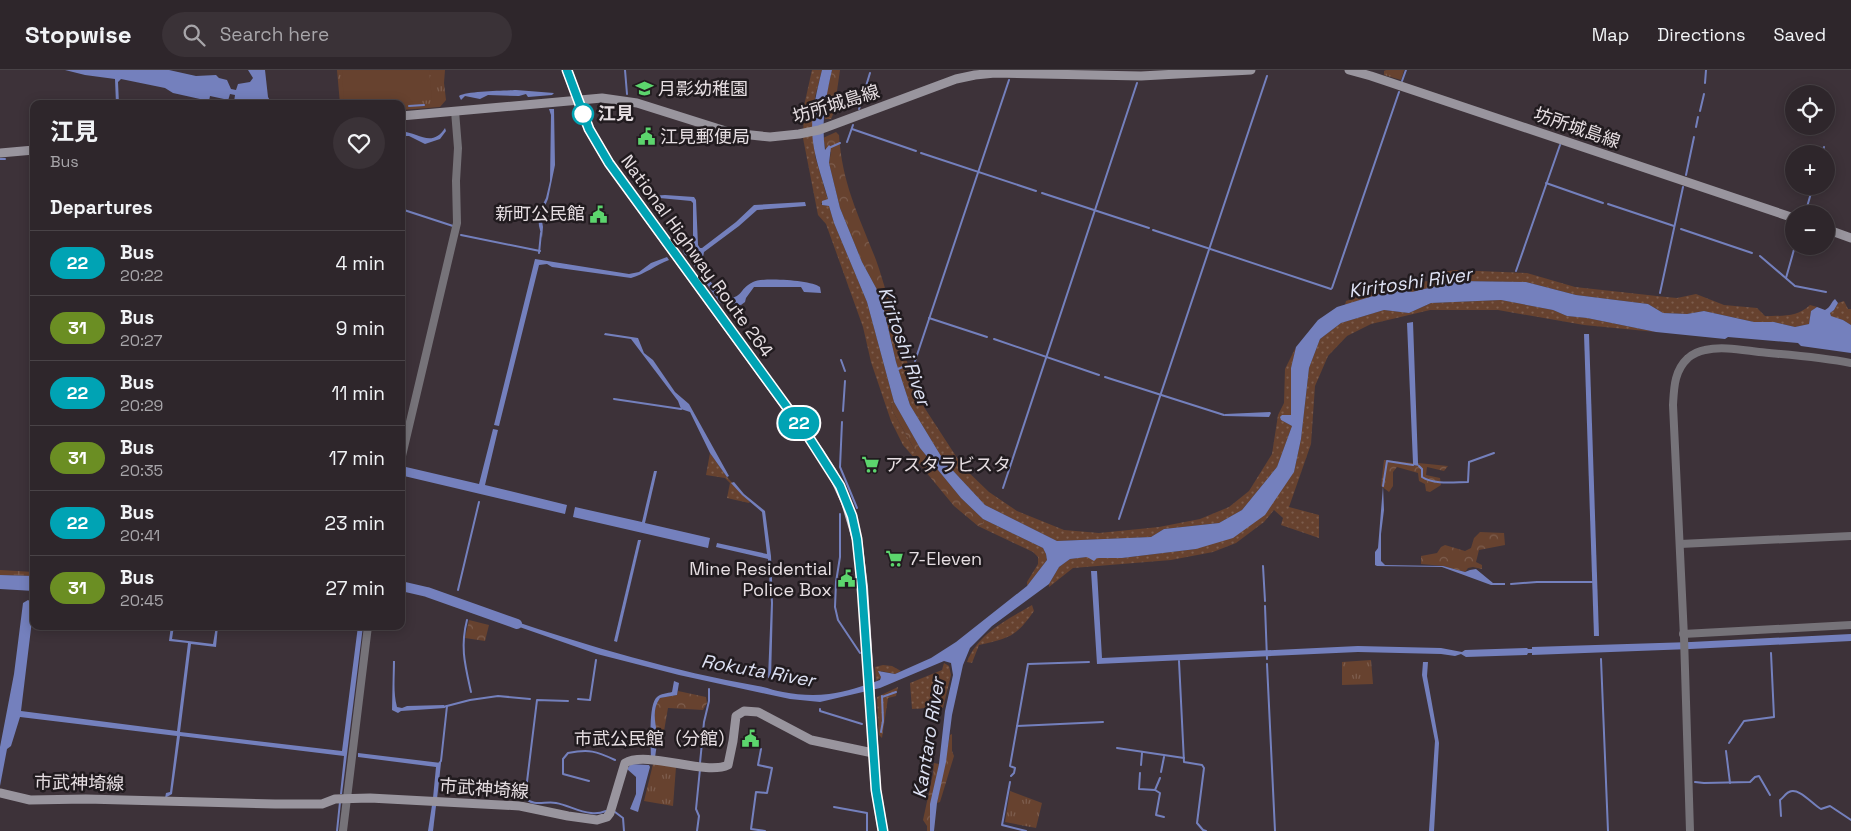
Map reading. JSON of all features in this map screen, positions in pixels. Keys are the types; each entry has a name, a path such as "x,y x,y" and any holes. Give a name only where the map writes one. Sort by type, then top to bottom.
{"highway":[{"name":"National Highway Route 264","path":"567,70 589,129 609,163 798,421 840,486 852,516 857,539 876,790 883,831"}],"main road":[{"name":"坊所城島線","path":"405,116 602,98 637,103 732,133 770,137 799,134 842,122 956,79 975,75 995,73 1141,76 1251,70"},
{"name":"坊所城島線","path":"1349,70 1785,215"},
{"path":"0,153 30,150"},
{"path":"1835,232 1851,238"},
{"name":"市武神埼線","path":"0,793 30,800 86,799 275,804 322,804 335,799 347,798 520,806 576,818 602,819 607,817 610,812 625,763 629,761 647,760 722,767 728,765 736,716 744,711 758,712 811,740 873,753"}],"street":[{"path":"405,443 457,223 456,180 458,148 455,111"},
{"path":"1690,831 1684,637 1673,405 1676,376 1688,358 1696,352 1706,349 1806,356 1851,363"},
{"path":"1680,544 1851,536"},
{"path":"1684,637 1851,625"},
{"path":"343,831 368,630"}],"green space":[{"path":"337,70 445,70 446,100 440,107 405,110 405,100 340,100"},
{"path":"342,70 429,70 432,100 405,102 405,100 344,100"},
{"path":"812,70 822,70 815,97 815,156 828,200 821,203 822,205 829,206 834,223 867,302 894,402 891,404 892,410 916,452 916,460 903,445 891,421 871,362 863,327 826,224 818,215 803,138 804,106"},
{"path":"832,70 840,70 834,112 831,119 825,119 826,95"},
{"path":"1386,70 1404,70 1401,80 1384,75"},
{"path":"836,132 839,135 848,184 889,300 881,297 862,262 840,208 829,163 831,152 826,150 823,138"},
{"path":"1455,270 1527,273 1575,287 1666,297 1677,298 1696,294 1724,305 1757,308 1765,316 1795,314 1810,305 1817,307 1811,311 1809,324 1795,327 1774,322 1754,322 1704,311 1687,314 1663,313 1648,304 1576,295 1526,282 1457,281 1412,292 1399,288 1345,305 1346,301 1403,282 1434,281 1438,273"},
{"path":"881,297 889,300 903,351 924,407 963,467 989,492 1017,511 1064,530 1099,533 1159,527 1200,519 1229,507 1249,491 1272,454 1278,415 1284,403 1285,369 1296,347 1291,369 1291,415 1283,415 1281,420 1292,426 1277,467 1242,510 1219,523 1164,529 1151,537 1057,541 985,505 944,461 910,405 896,362"},
{"path":"1501,300 1553,310 1567,316 1587,318 1656,332 1584,325 1498,310 1430,310 1371,324 1347,336 1328,356 1315,386 1311,444 1289,507 1319,515 1319,538 1281,525 1283,518 1274,510 1264,522 1236,543 1213,552 1171,560 1073,568 1049,587 1059,567 1070,559 1087,557 1122,558 1196,549 1294,472 1301,439 1309,368 1320,339 1341,323 1384,310 1409,313 1431,303"},
{"path":"1844,301 1848,309 1851,309 1851,325 1843,320 1831,317 1830,313 1838,303"},
{"path":"894,402 920,448 961,498 983,519 983,524 978,526 954,506 916,460 916,452 892,410 891,404"},
{"path":"710,453 749,503 727,498 730,483 725,478 706,475"},
{"path":"1384,460 1413,463 1413,465 1419,466 1418,463 1448,466 1444,471 1427,467 1426,475 1440,478 1441,485 1430,492 1426,491 1425,484 1419,481 1418,473 1397,467 1393,472 1393,486 1389,492 1381,486"},
{"path":"983,519 1043,548 1047,560 1027,586 1027,582 1038,564 1038,557 1033,552 978,526 983,524"},
{"path":"1480,532 1504,533 1505,545 1479,550 1476,562 1482,565 1482,569 1473,567 1468,568 1465,572 1443,566 1421,564 1421,556 1437,553 1445,545 1465,551 1471,548 1474,538"},
{"path":"0,570 30,572 30,576 0,575"},
{"path":"1032,605 1034,611 1017,631 1005,638 979,645 972,663 967,662 978,643 986,635 1003,622"},
{"path":"469,620 489,625 485,641 465,638"},
{"path":"1371,660 1373,684 1342,685 1342,662"},
{"path":"944,663 949,666 951,675 943,708 912,709 910,683 942,670"},
{"path":"883,665 892,666 901,671 895,674 881,671 882,677 876,681 875,667"},
{"path":"898,687 896,696 888,698 882,738 879,735 877,697"},
{"path":"678,691 706,697 707,703 703,710 668,708 664,731 659,735 657,734 654,720 658,702 660,698 677,695"},
{"path":"952,734 952,751 954,756 940,802 937,803 950,735"},
{"path":"934,763 939,764 931,804 930,831 927,831 927,826 923,820"},
{"path":"653,764 676,767 673,806 644,801"},
{"path":"1010,791 1042,803 1036,828 1005,822"}],"water":[{"path":"65,70 169,70 196,76 216,75 227,80 231,89 236,90 238,84 250,82 253,78 248,70 265,70 270,100 234,100 235,95 230,94 228,100 210,96 209,100 204,100 173,93 165,88 121,79 118,82 119,100 116,100 115,79"},
{"path":"822,70 832,70 825,110 824,140 825,150 829,145 831,147 829,163 840,208 862,262 881,297 896,362 910,405 944,461 985,505 1057,541 1151,537 1164,529 1219,523 1242,510 1277,467 1292,426 1281,420 1280,417 1282,415 1291,415 1291,368 1296,347 1318,320 1337,307 1399,288 1412,292 1457,281 1526,282 1576,295 1648,304 1663,313 1687,314 1704,311 1754,322 1774,322 1795,327 1809,324 1811,311 1817,307 1825,310 1835,299 1838,303 1830,313 1831,316 1851,325 1851,353 1801,346 1798,343 1728,337 1725,339 1656,332 1587,318 1567,316 1553,310 1501,300 1431,303 1409,313 1384,310 1341,323 1320,339 1309,368 1301,439 1294,472 1265,515 1233,538 1196,549 1122,558 1097,558 1094,561 1087,557 1070,559 1059,567 1049,584 992,626 970,648 963,665 952,715 934,831 930,831 930,804 939,764 945,711 953,675 951,663 944,661 880,688 820,702 790,699 679,675 597,654 505,622 505,618 599,648 694,673 789,693 829,694 880,680 881,677 878,671 895,674 931,658 956,642 1027,586 1047,560 1043,548 983,519 961,498 920,448 894,402 867,302 834,223 829,206 822,205 822,201 828,199 816,157 812,123"},
{"path":"516,90 554,93 552,95 528,97 526,94 519,96 488,95 480,99 465,96 461,100 459,96 477,92"},
{"path":"549,109 554,109 555,165 548,199 541,215 542,238 538,214 546,198 550,181 551,115"},
{"path":"445,128 446,131 440,139 425,144 405,136 405,132 425,138 435,137"},
{"path":"665,195 694,197 696,200 698,245 700,248 736,222 754,205 805,202 806,206 757,210 704,252 701,268 723,299 735,297 748,285 758,280 786,280 807,283 820,287 821,293 804,292 801,287 754,287 741,305 720,303 693,264 693,257 685,255 683,251 693,244 693,203 691,201 649,197"},
{"path":"667,257 669,260 631,278 552,267 547,264 539,265 499,426 494,425 535,259 629,274 639,272 651,263"},
{"path":"1413,322 1419,466 1413,465 1407,323"},
{"path":"605,333 638,338 644,353 653,360 675,392 689,404 729,476 727,477 710,453 690,412 681,409 678,401 631,339 604,335"},
{"path":"1584,334 1589,334 1599,636 1594,636"},
{"path":"1270,412 1269,417 1224,416 1225,414"},
{"path":"493,429 498,430 485,485 567,505 565,514 405,476 405,472 406,467 479,484"},
{"path":"654,471 657,471 645,523 710,538 708,548 573,517 575,507 642,522"},
{"path":"734,482 744,494 765,511 771,556 773,603 771,679 768,678 771,603 768,559 716,547 717,543 767,554 762,512 731,483"},
{"path":"1383,486 1384,510 1381,534 1381,561 1385,565 1443,566 1465,572 1476,569 1493,583 1505,583 1505,585 1491,585 1442,567 1375,565"},
{"path":"638,540 641,540 617,642 614,641"},
{"path":"1091,571 1097,571 1102,658 1358,646 1441,648 1462,652 1465,650 1532,649 1532,647 1851,634 1851,641 1532,655 1532,653 1528,653 1527,655 1466,657 1461,654 1455,656 1358,652 1097,664"},
{"path":"0,575 30,576 30,591 0,589"},
{"path":"28,600 30,601 31,630 21,711 177,731 188,643 169,641 170,630 173,630 172,639 213,644 215,630 218,630 216,647 191,644 180,732 342,751 357,630 362,630 342,794 340,794 344,756 180,736 172,794 165,798 166,793 170,792 177,736 20,717 11,746 7,749 0,786 0,747 14,674 23,603"},
{"path":"393,661 395,661 397,707 444,705 445,708 401,711 398,713 392,710"},
{"path":"1423,662 1428,662 1427,676 1439,743 1434,831 1429,831 1435,741 1422,675"},
{"path":"674,681 679,683 677,695 660,698 657,702 655,715 657,742 655,758 651,758 651,716 654,701 662,694 672,692"},
{"path":"358,753 441,763 437,799 433,798 436,767 358,757"},
{"path":"631,764 649,765 650,767 638,812 630,809 636,794 636,777 627,769"},
{"path":"432,805 436,806 433,831 428,831"}],"waterway":[{"path":"625,70 627,94"},
{"path":"1402,81 1406,70"},
{"path":"1705,83 1706,70"},
{"path":"859,109 870,73"},
{"path":"1119,519 1267,76"},
{"name":"Kiritoshi River","path":"915,361 1009,80"},
{"path":"1003,488 1137,83"},
{"path":"1332,288 1399,92"},
{"path":"1700,111 1704,94"},
{"path":"409,106 424,105"},
{"path":"1696,127 1698,117"},
{"path":"847,142 853,125"},
{"path":"852,129 916,151"},
{"path":"1686,175 1694,137"},
{"path":"831,147 840,143"},
{"path":"1516,271 1560,145"},
{"path":"921,153 1036,191"},
{"path":"0,159 5,159"},
{"path":"1546,183 1603,203"},
{"path":"1660,293 1683,187"},
{"path":"1042,193 1149,228"},
{"path":"1808,205 1810,195"},
{"path":"1608,204 1674,226"},
{"path":"405,210 453,226"},
{"path":"1681,229 1752,253"},
{"path":"1153,230 1331,289"},
{"path":"539,253 541,233"},
{"path":"461,235 540,251"},
{"path":"1786,278 1792,255"},
{"path":"1760,256 1795,286 1826,292"},
{"path":"929,318 987,337"},
{"path":"994,339 1099,375"},
{"path":"841,360 845,371"},
{"name":"Kiritoshi River","path":"898,369 907,365"},
{"path":"1105,377 1224,415"},
{"path":"843,411 845,381"},
{"path":"614,399 681,409"},
{"path":"842,422 840,467 857,508"},
{"path":"1419,466 1422,469 1422,477 1427,480 1468,482 1469,462 1494,453"},
{"path":"1383,486 1387,461 1413,465"},
{"path":"458,590 479,502"},
{"path":"840,514 840,557 835,607 838,620 860,653"},
{"path":"1263,566 1265,601"},
{"path":"1511,584 1592,582"},
{"name":"Rokuta River","path":"405,587 427,592 517,624"},
{"path":"1265,606 1267,659"},
{"path":"467,620 464,648 465,664 471,692"},
{"path":"1729,743 1744,721 1774,717 1771,653"},
{"path":"1601,659 1608,831"},
{"path":"578,699 590,700 596,660"},
{"path":"1179,661 1184,762 1202,765 1204,768 1197,823 1206,831"},
{"path":"1011,776 1015,768 1010,766 1028,664 1089,662"},
{"path":"1267,664 1275,831"},
{"path":"700,763 709,689"},
{"path":"882,697 896,692"},
{"path":"443,707 470,700 498,696 530,699"},
{"path":"881,732 883,721 882,696"},
{"path":"568,701 537,700 525,798 532,802 556,803 586,812 597,813 606,811"},
{"path":"438,765 441,761 447,706"},
{"path":"820,709 820,711 862,724"},
{"path":"1017,726 1103,722"},
{"path":"1117,748 1184,758"},
{"path":"761,749 758,765 772,768 767,793 756,792 751,829 765,831"},
{"path":"1726,751 1730,783"},
{"path":"589,781 563,774 563,759 568,753 592,752 615,760"},
{"path":"1141,765 1142,753"},
{"path":"1161,772 1164,757"},
{"path":"697,831 699,816 696,809 700,769"},
{"path":"1140,773 1139,789 1155,790 1160,793 1156,815 1164,817"},
{"path":"1695,782 1750,782 1759,776 1770,795"},
{"path":"1155,790 1160,778"},
{"path":"1010,782 1002,825 1026,831"},
{"path":"1781,816 1780,800 1793,791 1801,794 1821,809 1830,806 1851,820"},
{"path":"337,831 340,802"},
{"path":"834,807 867,813 867,831"},
{"path":"615,812 623,818 624,831"}],"bus line":[{"name":"22","path":"567,70 589,129 609,163 808,436 840,486 852,516 857,539 876,790 883,831"}],"place":[{"name":"月影幼稚園","path":"644,89"},
{"name":"江見","path":"583,114"},
{"name":"江見郵便局","path":"646,137"},
{"name":"新町公民館","path":"599,214"},
{"name":"アスタラビスタ","path":"871,465"},
{"name":"7-Eleven","path":"895,559"},
{"name":"Mine Residential Police Box","path":"846,579"},
{"name":"市武公民館（分館）","path":"750,739"}],"water label":[{"name":"Kantaro River","path":"928,738"}]}
